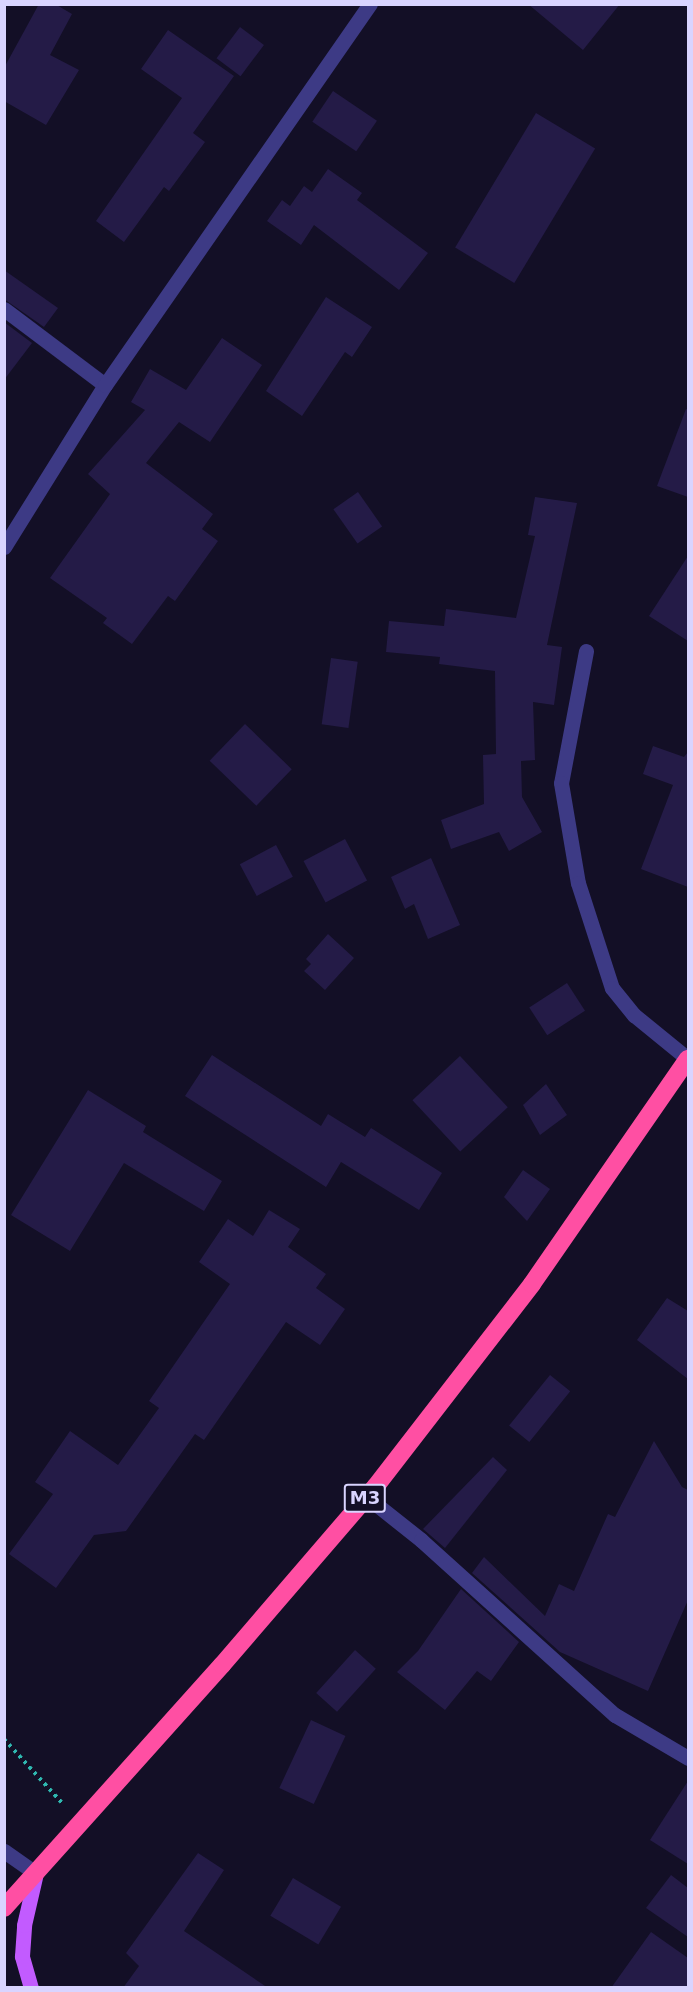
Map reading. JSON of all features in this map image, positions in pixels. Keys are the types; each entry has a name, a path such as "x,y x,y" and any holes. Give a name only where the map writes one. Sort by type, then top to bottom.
{"highway":[{"name":"M3","path":"4,1908 367,1497 532,1284 688,1059"}],"main road":[{"path":"31,1988 22,1956 24,1925 36,1873"}],"street":[{"path":"4,547 105,385 370,4"},
{"path":"4,309 105,385"},
{"path":"586,651 561,783 578,883 612,988 634,1016 688,1059"},
{"path":"367,1497 421,1540 615,1715 688,1758"},
{"path":"4,1851 36,1873"}],"path":[{"path":"4,1739 80,1824"}],"building":[{"path":"39,4 55,4 72,14 50,55 79,70 46,125 4,101 4,68"},
{"path":"528,4 620,4 583,50"},
{"path":"240,27 264,45 240,76 217,58"},
{"path":"168,30 234,76 193,133 205,142 169,191 164,187 124,242 96,221 182,98 141,69"},
{"path":"333,91 377,121 356,151 312,122"},
{"path":"536,113 595,149 514,283 455,248"},
{"path":"328,169 362,193 357,200 428,253 399,290 314,225 301,245 267,221 282,200 290,206 304,186 312,192"},
{"path":"4,270 58,308 44,327 4,299"},
{"path":"326,297 372,327 352,357 345,352 302,416 266,391"},
{"path":"4,322 32,343 4,380"},
{"path":"222,338 262,365 210,442 179,422 146,463 213,514 202,529 218,541 175,601 168,596 132,644 103,623 107,618 50,578 110,494 88,474 145,410 131,402 150,369 186,390"},
{"path":"686,409 688,410 688,497 657,486"},
{"path":"358,492 382,526 358,544 333,509"},
{"path":"535,497 577,503 547,645 562,647 554,705 533,702 535,760 521,761 522,797 542,832 509,851 499,832 451,849 441,820 484,804 483,755 496,754 495,671 439,664 440,657 386,652 389,621 444,626 446,609 516,618 535,536 528,535"},
{"path":"688,556 688,641 649,616"},
{"path":"331,658 358,662 348,728 322,724"},
{"path":"245,724 292,769 256,806 210,761"},
{"path":"653,746 684,757 688,752 688,887 641,869 673,785 643,774"},
{"path":"345,839 367,880 326,903 304,861"},
{"path":"276,845 293,877 257,896 240,864"},
{"path":"431,858 460,925 428,939 414,904 405,909 391,877"},
{"path":"328,934 354,958 325,990 304,971 311,964 306,959"},
{"path":"567,983 585,1011 547,1035 529,1008"},
{"path":"212,1055 321,1126 328,1114 365,1137 371,1128 442,1173 419,1210 341,1162 326,1187 185,1096"},
{"path":"460,1056 508,1107 460,1152 412,1100"},
{"path":"546,1084 567,1115 540,1135 523,1105"},
{"path":"88,1090 146,1126 143,1132 222,1181 204,1211 124,1163 70,1251 11,1215"},
{"path":"523,1170 550,1189 527,1221 504,1197"},
{"path":"269,1210 300,1229 288,1247 326,1274 316,1288 345,1309 320,1345 286,1322 204,1440 195,1434 126,1531 94,1535 56,1588 9,1554 53,1494 35,1482 70,1431 118,1465 159,1408 149,1401 230,1284 199,1262 228,1219 253,1236"},
{"path":"667,1298 688,1311 688,1379 637,1340"},
{"path":"550,1375 570,1391 529,1442 509,1426"},
{"path":"654,1441 682,1487 688,1490 688,1600 648,1691 560,1652 472,1573 484,1557 545,1616 559,1584 574,1591 608,1514 615,1517"},
{"path":"493,1457 507,1470 445,1548 423,1529"},
{"path":"461,1589 519,1642 491,1681 477,1671 445,1710 397,1672 418,1651"},
{"path":"355,1650 376,1669 337,1712 316,1693"},
{"path":"311,1720 345,1736 314,1804 279,1788"},
{"path":"688,1781 688,1864 650,1840"},
{"path":"198,1853 224,1870 184,1931 268,1988 123,1988 139,1966 126,1953"},
{"path":"671,1875 688,1888 688,1937 646,1908"},
{"path":"293,1878 341,1907 318,1945 270,1916"},
{"path":"651,1932 688,1958 688,1988 611,1988"}]}
